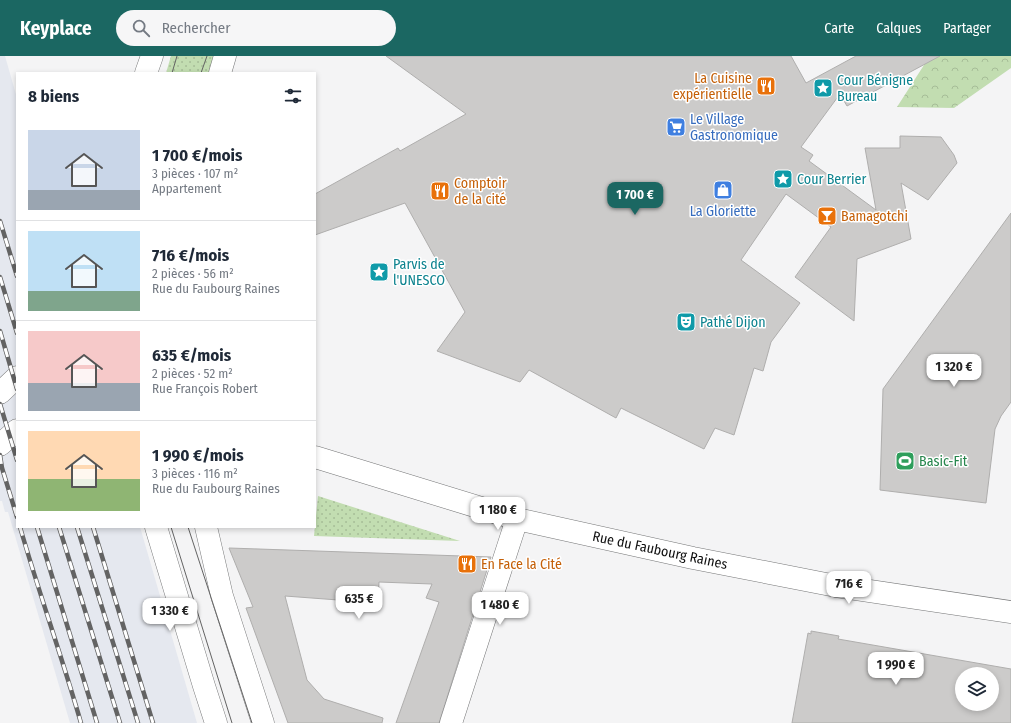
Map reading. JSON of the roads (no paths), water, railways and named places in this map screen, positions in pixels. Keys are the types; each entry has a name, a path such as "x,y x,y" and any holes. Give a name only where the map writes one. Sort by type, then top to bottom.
{"street":[{"path":"146,72 152,56"},
{"path":"220,72 226,56"},
{"path":"0,393 16,378"},
{"path":"0,445 16,431"},
{"name":"Rue du Faubourg Raines","path":"316,457 517,518 693,558 836,586 1011,612"},
{"path":"451,723 517,518"},
{"path":"156,528 216,723"},
{"path":"206,528 222,596 263,723"}],"tram line":[{"path":"172,72 177,56"},
{"path":"201,72 207,56"},
{"path":"171,528 232,723"},
{"path":"188,528 252,723"}],"railway":[{"path":"0,221 16,273"},
{"path":"0,277 16,330"},
{"path":"0,331 16,386"},
{"path":"0,404 16,457"},
{"path":"0,455 2,468 16,514"},
{"path":"20,528 81,723"},
{"path":"37,528 97,723"},
{"path":"59,528 120,723"},
{"path":"77,528 138,723"},
{"path":"93,528 153,723"}],"place":[{"name":"La Cuisine expérientielle","path":"766,86"},
{"name":"Cour Bénigne Bureau","path":"823,88"},
{"name":"Le Village Gastronomique","path":"676,127"},
{"name":"Cour Berrier","path":"783,179"},
{"name":"La Gloriette","path":"723,190"},
{"name":"Comptoir de la cité","path":"440,191"},
{"name":"Bamagotchi","path":"827,216"},
{"name":"Parvis de l'UNESCO","path":"379,272"},
{"name":"Pathé Dijon","path":"686,322"},
{"name":"Basic-Fit","path":"905,461"},
{"name":"En Face la Cité","path":"467,564"}]}
